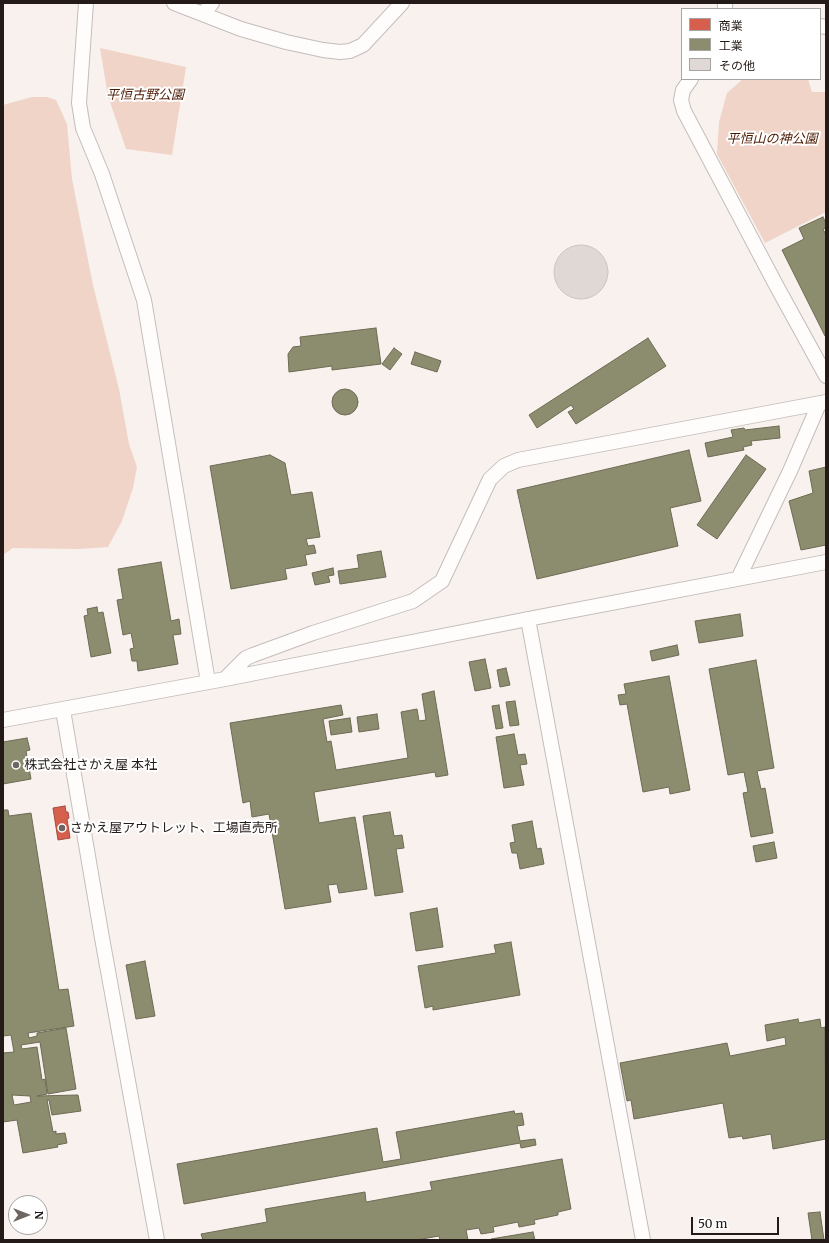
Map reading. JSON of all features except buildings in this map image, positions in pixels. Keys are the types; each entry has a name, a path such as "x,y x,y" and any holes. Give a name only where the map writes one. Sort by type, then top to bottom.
{"street":[{"path":"86,3 79,102 83,128 102,174 144,300 208,682"},
{"path":"174,3 241,29 286,42 323,50 350,51 363,45 402,3"},
{"path":"203,14 212,3"},
{"path":"690,80 683,90 681,100 684,112 826,376"},
{"path":"225,679 246,658 313,633 413,601 442,581 490,479 504,466 518,460 822,403"},
{"path":"738,578 822,403"},
{"path":"3,720 225,679 528,618 826,562"},
{"path":"528,618 644,1240"},
{"path":"63,710 101,934 157,1240"}],"green space":[{"name":"平恒古野公園","path":"100,48 186,67 172,155 126,149 108,96"},
{"name":"平恒山の神公園","path":"742,80 808,80 812,92 826,92 826,212 765,243 717,154 719,122 727,93"},
{"path":"32,97 47,97 56,100 67,124 72,179 93,285 119,389 129,444 137,467 133,488 122,521 108,547 79,549 13,548 3,555 3,105"}],"place":[{"name":"株式会社さかえ屋 本社","path":"16,765"},
{"name":"さかえ屋アウトレット、工場直売所","path":"62,828"}]}
